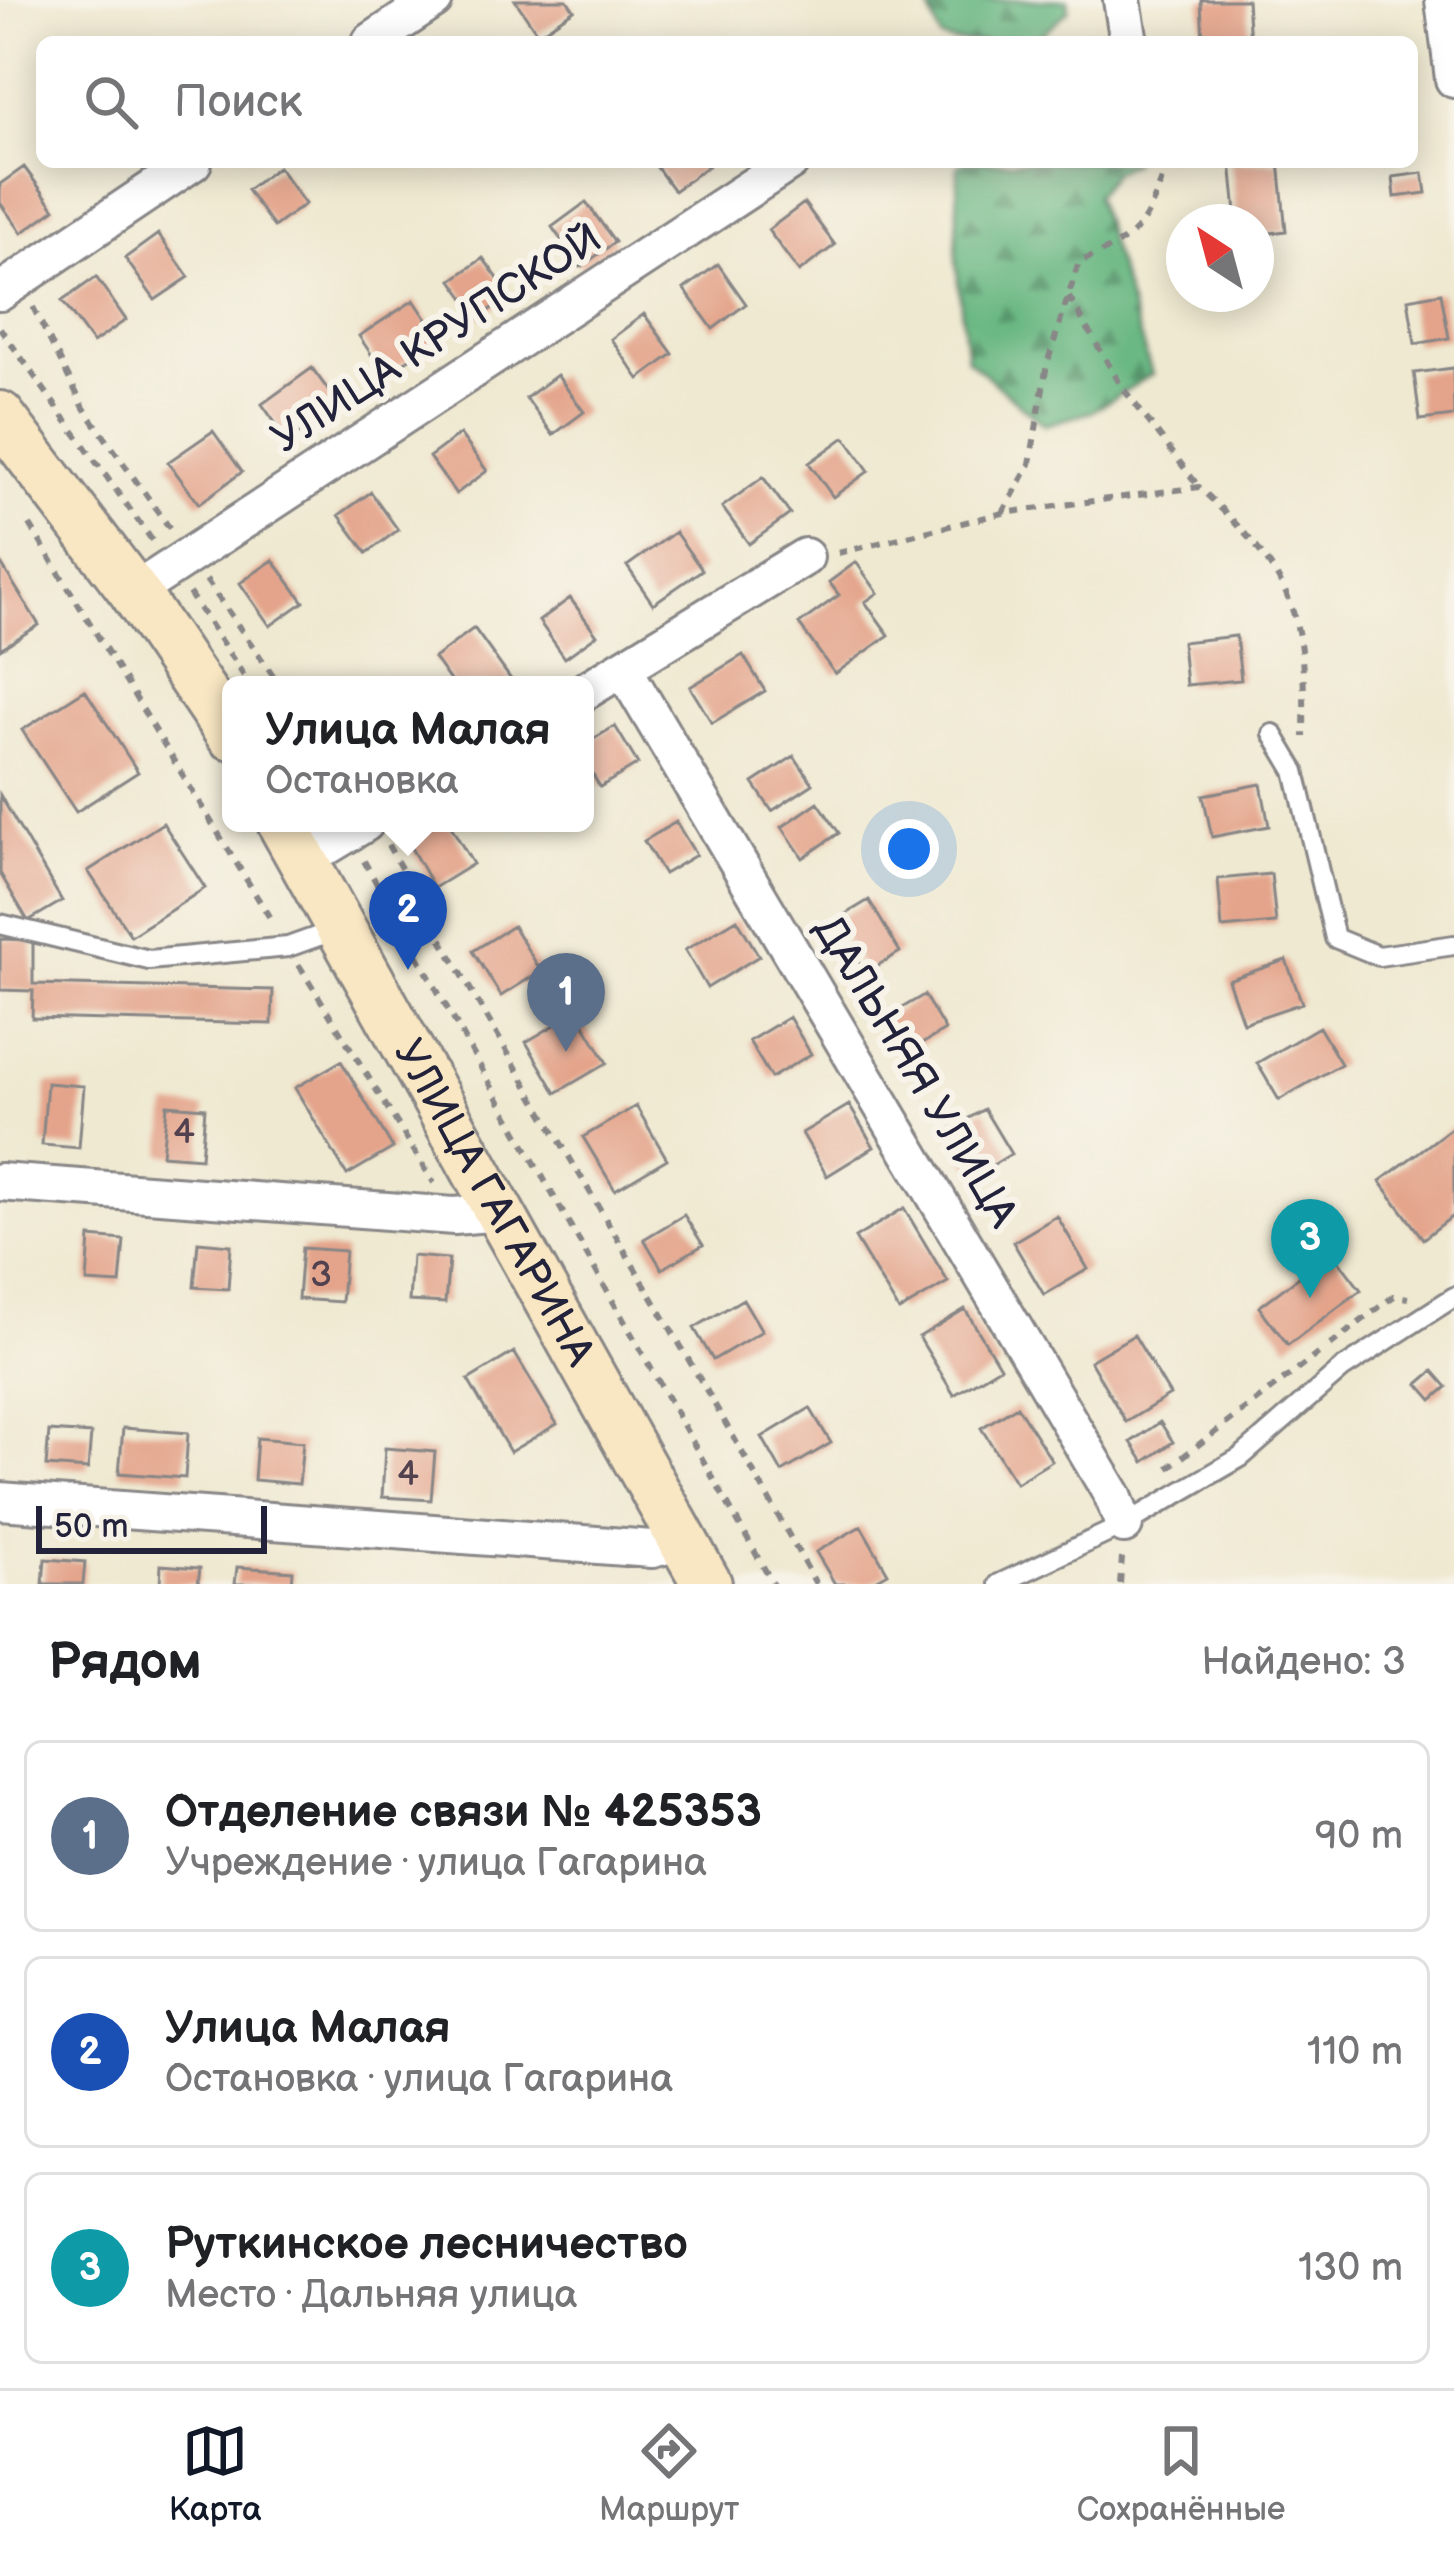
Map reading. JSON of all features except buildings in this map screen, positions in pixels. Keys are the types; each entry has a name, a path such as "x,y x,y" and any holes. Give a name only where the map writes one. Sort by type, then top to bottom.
{"main road":[{"path":"0,416 165,572 222,713"},
{"name":"УЛИЦА ГАГАРИНА","path":"293,841 342,927 477,1214 707,1584"}],"street":[{"path":"380,36 434,0"},
{"path":"1121,0 1128,36"},
{"path":"1444,0 1454,79"},
{"path":"10,285 184,168"},
{"name":"УЛИЦА КРУПСКОЙ","path":"165,572 781,168"},
{"path":"594,686 792,566"},
{"name":"ДАЛЬНЯЯ УЛИЦА","path":"623,668 1120,1516"},
{"path":"293,841 367,833"},
{"path":"0,1182 477,1214"},
{"path":"0,1501 652,1550 682,1541"}],"lane":[{"path":"1273,734 1295,771 1335,938 1379,956 1452,951"},
{"path":"0,924 149,960 288,947 342,927"},
{"path":"999,1584 1120,1516 1241,1457 1342,1369 1448,1300"}],"path":[{"path":"1003,513 1030,464 1047,364 1079,262 1127,243 1149,217 1166,168"},
{"path":"10,285 84,407 165,572 271,676"},
{"path":"1068,295 1122,387 1199,487 1249,535 1288,590 1306,663 1304,739 1295,771"},
{"path":"0,328 165,572 243,676"},
{"path":"792,566 1003,513 1199,487"},
{"path":"24,514 288,947 477,1214"},
{"path":"367,833 772,1584"},
{"path":"367,833 748,1459 816,1584"},
{"path":"1120,1516 1394,1296 1448,1300"}],"green space":[{"path":"926,0 1068,0 1069,10 1040,36 940,36"},
{"path":"958,168 1122,168 1095,196 1152,374 1091,412 1044,425 967,359 956,263"}],"place":[{"name":"Улица Малая","path":"408,970"},
{"name":"Отделение связи № 425353","path":"566,1052"},
{"name":"Руткинское лесничество","path":"1310,1298"}]}
